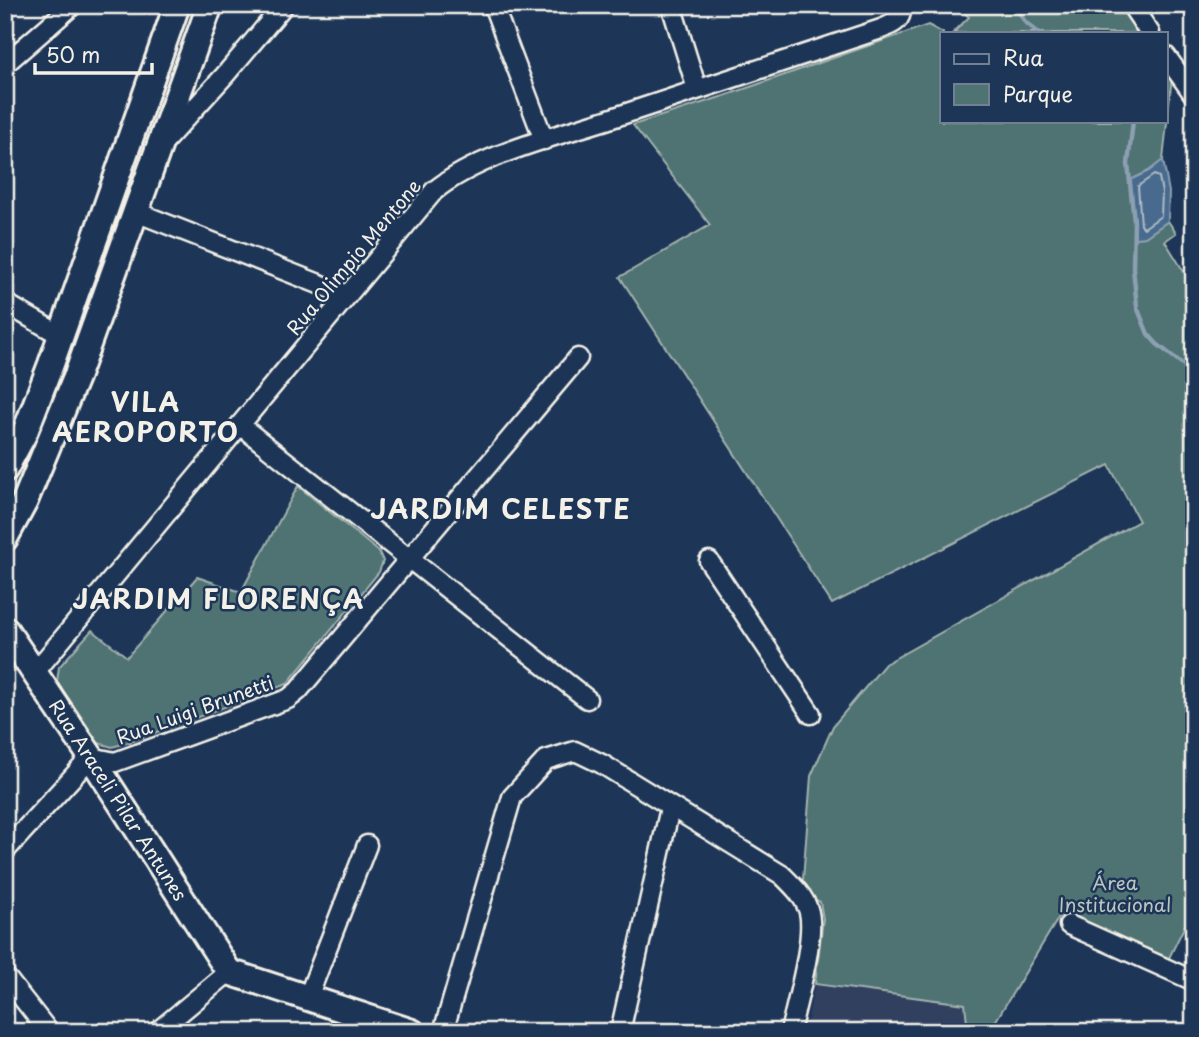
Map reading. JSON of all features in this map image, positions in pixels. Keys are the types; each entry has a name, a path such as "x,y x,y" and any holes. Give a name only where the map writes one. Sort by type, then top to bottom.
{"main road":[{"path":"5,469 25,432 177,5"},
{"path":"5,538 25,501 72,387 210,5"},
{"name":"Rua Araceli Pilar Antunes","path":"5,629 229,972"},
{"path":"229,972 412,1032"}],"street":[{"path":"5,64 73,5"},
{"path":"157,150 284,5"},
{"path":"493,5 544,140"},
{"path":"671,5 697,89"},
{"path":"1131,5 1149,32"},
{"name":"Rua Olimpio Mentone","path":"35,672 434,191 450,178 544,140 881,29 897,22 901,9"},
{"path":"1168,59 1194,95"},
{"path":"184,80 187,93 194,96 207,95"},
{"path":"136,212 347,295"},
{"path":"5,303 60,335"},
{"name":"Rua Luigi Brunetti","path":"91,757 115,762 288,699 298,691 578,358"},
{"path":"241,426 587,699"},
{"path":"709,561 811,714"},
{"path":"443,1032 512,797 546,760 575,751 602,764 782,876 797,889 809,910 810,937 790,1032"},
{"path":"5,851 91,757"},
{"path":"620,1032 670,808"},
{"path":"308,997 367,845"},
{"path":"1069,925 1194,981"},
{"path":"157,1032 229,972"},
{"path":"5,976 49,1032"}],"shaded area":[{"path":"815,984 966,1004 968,1031 805,1032"}],"green space":[{"path":"955,5 1121,5 1140,32 954,32 969,17"},
{"name":"Área Institucional","path":"928,25 941,32 940,122 1167,122 1163,160 1130,181 1135,238 1145,237 1168,221 1176,233 1165,241 1194,288 1194,907 1168,960 1062,912 989,1032 968,1031 965,1004 815,984 823,919 820,902 805,894 803,879 811,776 833,726 885,664 1139,521 1109,465 832,604 620,277 710,225 633,125"},
{"path":"1168,70 1172,76 1168,113"},
{"path":"298,486 379,552 383,561 379,572 287,684 130,742 112,747 95,742 57,681 59,667 92,630 127,657 197,577 241,592"}],"water":[{"path":"1163,160 1169,192 1168,221 1145,237 1135,238 1130,180 1149,171"}],"waterway":[{"path":"1015,5 1025,22 1038,32"},
{"path":"1133,122 1128,164 1134,221 1133,268 1137,307 1148,334 1194,373"}],"district":[{"name":"VILA AEROPORTO","path":"146,418"},
{"name":"JARDIM CELESTE","path":"501,510"},
{"name":"JARDIM FLORENÇA","path":"219,600"}]}
